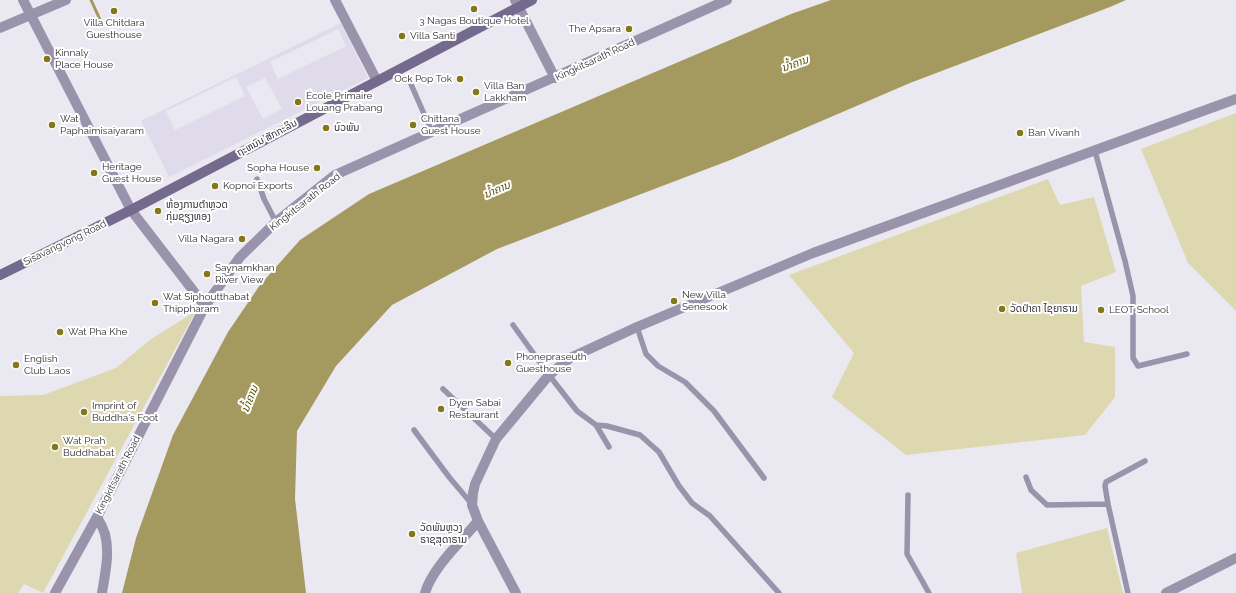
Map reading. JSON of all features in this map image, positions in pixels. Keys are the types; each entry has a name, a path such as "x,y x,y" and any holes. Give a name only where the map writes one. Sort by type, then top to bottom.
{"main road":[{"name":"ຖະຫນົນ ສັກກະລິນ","path":"131,210 377,81 404,70 516,4 532,0"},
{"name":"Sisavangvong Road","path":"0,275 131,210"}],"street":[{"path":"23,0 131,210 205,306"},
{"path":"0,28 66,0"},
{"path":"335,0 377,81"},
{"name":"Kingkitsarath Road","path":"55,593 97,517 205,306 240,257 276,222 335,175 728,0"},
{"path":"516,4 555,78"},
{"path":"516,593 478,521 472,505 475,484 496,439 549,375 570,358 637,328 813,254 1236,99"},
{"path":"97,517 105,534 106,545 106,563 102,593"},
{"path":"425,593 427,585 434,574 478,521"},
{"path":"1166,593 1236,558"}],"lane":[{"path":"410,82 432,132"},
{"path":"1095,151 1133,296 1133,358 1138,366 1187,354"},
{"path":"258,180 264,199 276,222"},
{"path":"513,325 577,411 596,425 609,447"},
{"path":"637,328 646,354 658,366 685,382 714,411 764,478"},
{"path":"443,389 496,439"},
{"path":"596,425 620,429 640,435 645,439 659,452 679,486 692,503 710,516 779,593"},
{"path":"414,430 472,505"},
{"path":"1128,593 1105,486 1106,482 1145,461"},
{"path":"1026,477 1031,490 1047,505 1108,504"},
{"path":"908,495 908,554 929,593"}],"shaded area":[{"name":"École Primaire Louang Prabang","path":"341,23 368,78 169,177 141,121","holes":["338,29 346,46 278,79 270,62","236,77 245,96 175,130 166,111","265,78 282,109 263,119 246,87"]},
{"path":"1236,113 1236,311 1188,263 1141,149"},
{"path":"1048,179 1060,205 1094,197 1116,272 1081,286 1084,342 1115,347 1115,397 1085,435 906,455 832,397 854,353 789,275"},
{"path":"196,311 43,593 24,584 18,593 0,593 0,396 43,395 116,368 151,339"},
{"path":"1107,528 1123,593 1022,593 1016,553"}],"water":[{"name":"ນ້ຳຄານ","path":"831,0 1126,0 910,83 733,159 497,249 392,305 336,366 297,431 295,499 306,593 122,593 136,538 173,435 228,332 260,285 300,240 369,194 791,14"}],"waterway":[{"path":"91,0 102,24"}],"place":[{"name":"3 Nagas Boutique Hotel","path":"474,9"},
{"name":"Villa Chitdara Guesthouse","path":"114,11"},
{"name":"The Apsara","path":"629,29"},
{"name":"Villa Santi","path":"402,36"},
{"name":"Kinnaly Place House","path":"47,59"},
{"name":"Ock Pop Tok","path":"460,79"},
{"name":"Villa Ban Lakkham","path":"476,92"},
{"name":"École Primaire Louang Prabang","path":"298,102"},
{"name":"Wat Paphaimisaiyaram","path":"52,125"},
{"name":"Chittana Guest House","path":"413,125"},
{"name":"ບົວພັນ","path":"326,128"},
{"name":"Ban Vivanh","path":"1020,133"},
{"name":"Sopha House","path":"317,168"},
{"name":"Heritage Guest House","path":"94,173"},
{"name":"Kopnoï Exports","path":"215,186"},
{"name":"ຫ້ອງການຕຳຫຼວດ ກຸ່ມຊຽງທອງ","path":"158,211"},
{"name":"Villa Nagara","path":"242,239"},
{"name":"Saynamkhan River View","path":"207,274"},
{"name":"New Villa Senesook","path":"674,301"},
{"name":"Wat Siphoutthabat Thippharam","path":"155,303"},
{"name":"ວັດປ່າຄາ ໄຊຍາຣາມ","path":"1002,309"},
{"name":"LEOT School","path":"1101,310"},
{"name":"Wat Pha Khe","path":"60,332"},
{"name":"Phonepraseuth Guesthouse","path":"508,363"},
{"name":"English Club Laos","path":"16,365"},
{"name":"Dyen Sabai Restaurant","path":"441,409"},
{"name":"Imprint of Buddha's Foot","path":"84,412"},
{"name":"Wat Prah Buddhabat","path":"55,447"},
{"name":"ວັດພັນຫຼວງ ຣາຊສຸດາຣາມ","path":"412,534"}]}
